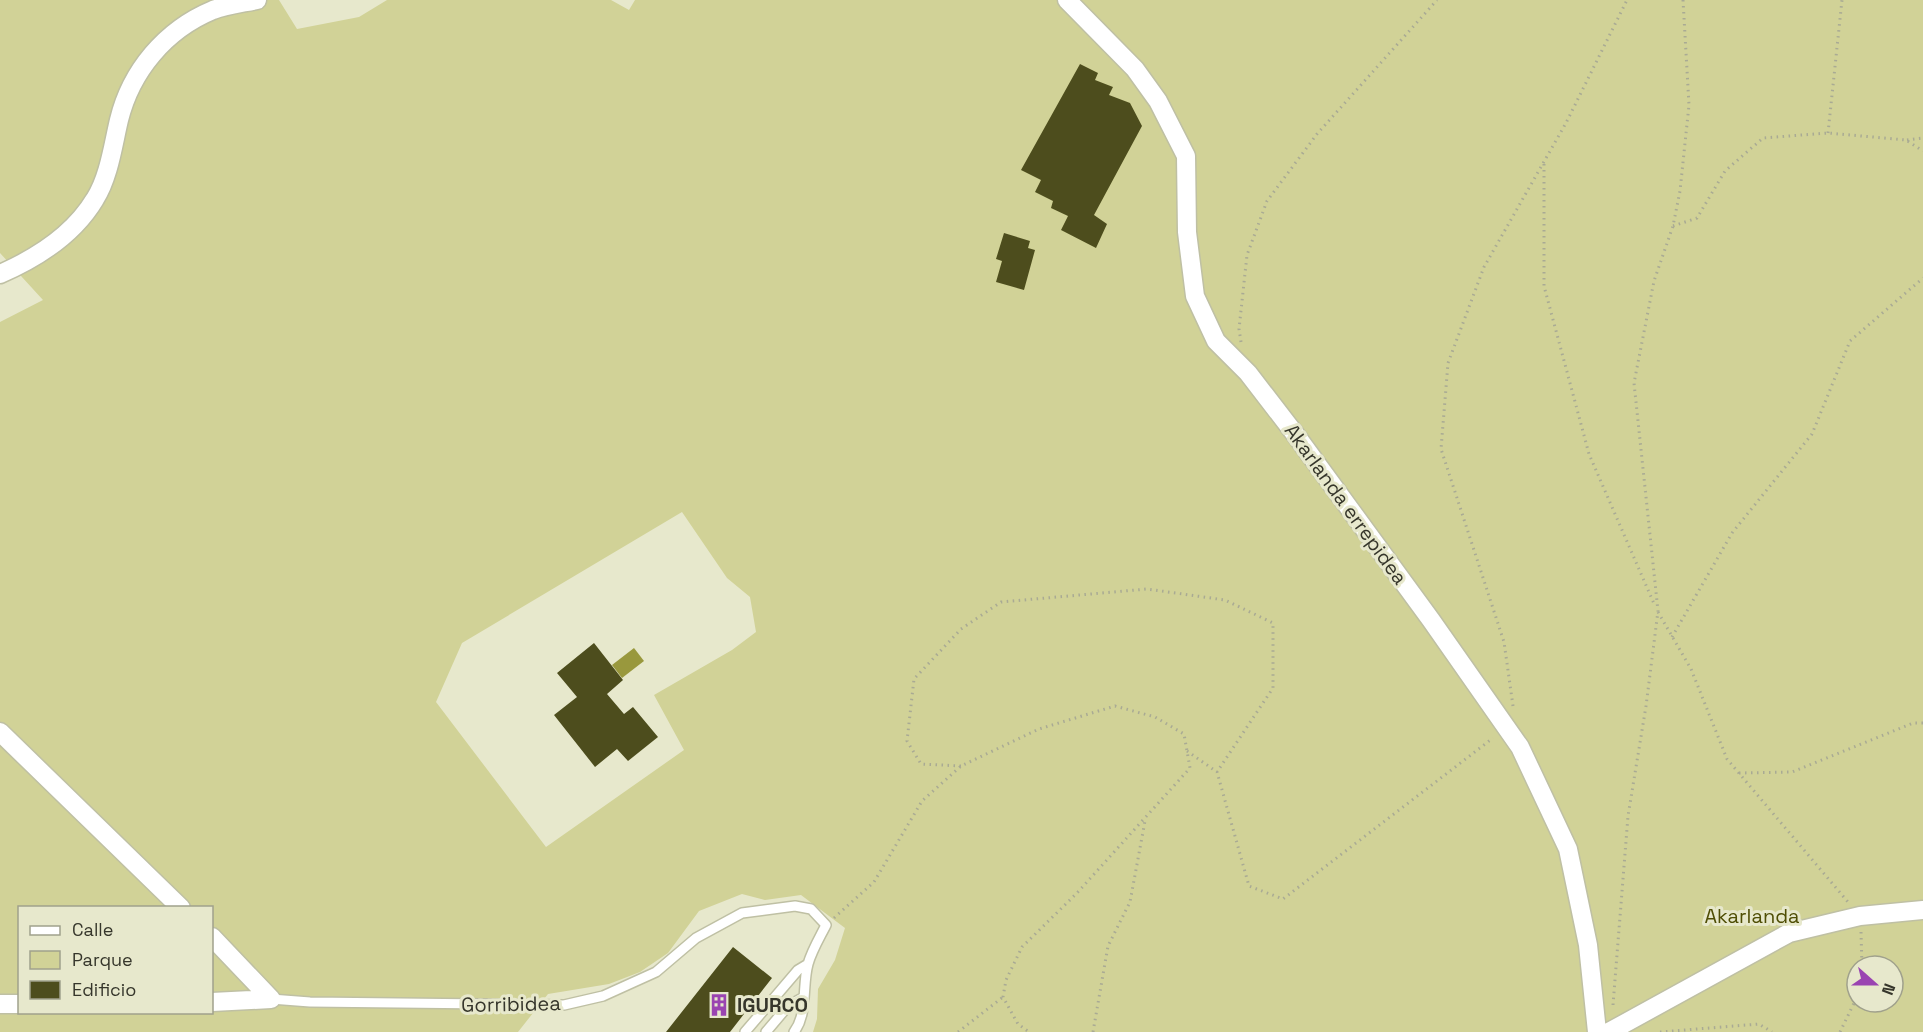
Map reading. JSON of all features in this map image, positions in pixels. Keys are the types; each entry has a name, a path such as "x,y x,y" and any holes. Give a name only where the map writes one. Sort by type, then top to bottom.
{"street":[{"path":"0,273 19,266 66,235 96,198 108,164 124,98 145,61 174,33 213,10 257,0"},
{"name":"Akarlanda errepidea","path":"1067,0 1135,69 1158,101 1186,156 1187,232 1195,296 1216,341 1248,373 1431,620 1520,747 1568,849 1588,945 1597,1032"},
{"path":"0,732 179,906"},
{"path":"1609,1032 1789,933 1860,916 1923,910"},
{"path":"213,939 262,987 271,999"},
{"path":"213,1002 271,999"},
{"path":"0,1004 18,1004"}],"lane":[{"name":"Gorribidea","path":"271,999 310,1002 564,1005 603,996 656,972 696,938 742,913 795,906 811,909 826,925"},
{"path":"794,1032 798,1027 808,964 826,925"},
{"path":"745,1032 798,969 808,964"},
{"path":"766,1032 788,1006 804,997"}],"path":[{"path":"1248,373 1239,329 1247,255 1267,201 1317,134 1437,0"},
{"path":"1187,751 1217,772 1249,886 1283,899 1507,728 1513,705 1504,642 1441,449 1448,363 1484,267 1544,162 1627,0"},
{"path":"1613,1005 1628,816 1646,706 1658,611 1634,383 1654,281 1673,226 1689,105 1683,0"},
{"path":"1828,133 1842,0"},
{"path":"1673,226 1697,218 1725,171 1763,138 1828,133 1906,140 1923,138"},
{"path":"1906,140 1923,152"},
{"path":"1544,162 1544,286 1589,454 1658,611 1691,669 1727,759 1860,916 1862,954"},
{"path":"1672,637 1732,533 1812,434 1850,341 1923,278"},
{"path":"961,766 921,765 907,741 914,678 961,629 1001,602 1147,590 1225,600 1273,623 1273,688 1217,772"},
{"path":"826,925 873,882 922,801 961,766 1039,729 1115,706 1155,717 1184,734 1190,768 1146,819 1022,947 1006,980 1003,997 1018,1024 1029,1032"},
{"path":"1739,773 1792,772 1912,723 1923,723"},
{"path":"1093,1032 1108,946 1130,902 1146,819"},
{"path":"958,1032 1003,997"},
{"path":"1840,1032 1849,1014"},
{"path":"1660,1032 1759,1024 1772,1032"}],"green space":[{"name":"Akarlanda","path":"0,0 279,0 297,29 359,17 387,0 611,0 629,10 635,0 1923,0 1923,1032 813,1032 817,1019 818,989 835,960 845,928 801,895 765,900 742,894 699,911 668,953 640,972 609,984 548,994 518,1032 0,1032 0,322 43,300 0,253","holes":["682,512 727,578 750,597 756,632 732,650 654,695 684,750 546,847 436,702 462,643"]}],"shaded area":[{"path":"634,648 644,661 622,678 612,665"}],"building":[{"path":"1080,64 1098,73 1095,80 1113,87 1109,95 1130,103 1142,126 1094,215 1107,224 1096,248 1061,230 1068,216 1051,208 1053,201 1035,192 1041,180 1021,170"},
{"path":"1004,233 1030,241 1028,248 1035,250 1024,290 996,282 1002,261 996,259"},
{"path":"594,643 623,680 607,694 624,714 633,707 658,737 628,761 617,749 595,767 554,715 577,697 557,673"},
{"name":"IGURCO","path":"733,947 772,978 730,1032 666,1032"}],"place":[{"name":"IGURCO","path":"719,1005"}]}
